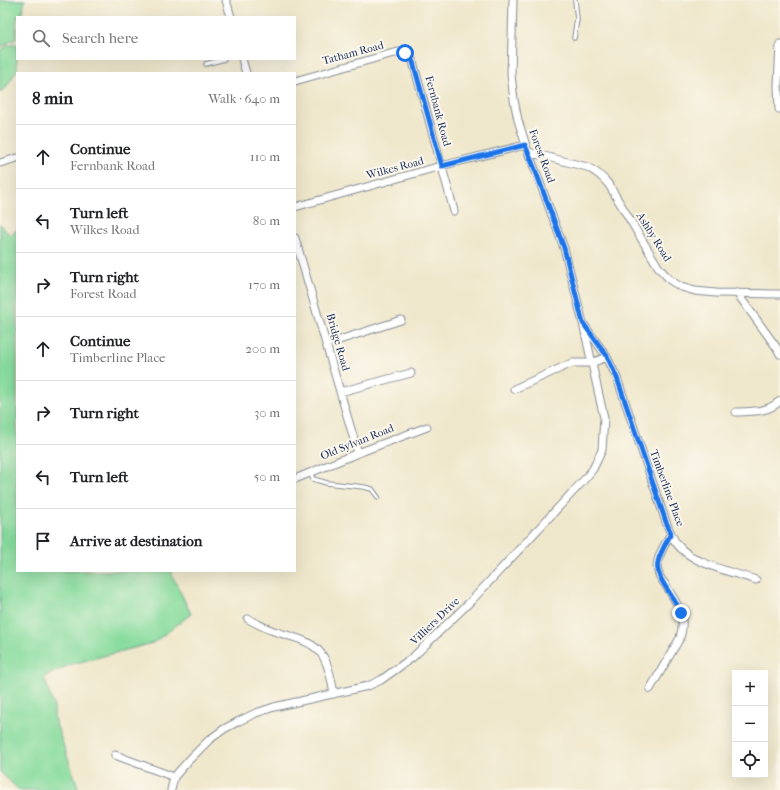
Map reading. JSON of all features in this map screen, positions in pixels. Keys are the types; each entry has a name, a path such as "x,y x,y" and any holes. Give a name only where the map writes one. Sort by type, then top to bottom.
{"street":[{"path":"226,0 231,16"},
{"name":"Forest Road","path":"513,0 511,75 518,120 526,149 564,248 583,323 591,363"},
{"path":"779,109 778,85 780,44"},
{"name":"Tatham Road","path":"296,81 400,52 409,54 413,62"},
{"path":"242,60 246,72"},
{"name":"Fernbank Road","path":"413,62 454,211"},
{"name":"Wilkes Road","path":"296,207 442,166 526,149"},
{"name":"Ashby Road","path":"526,149 587,167 602,177 659,268 670,280 681,287 695,291 716,293 780,294"},
{"path":"0,163 16,158"},
{"name":"Bridge Road","path":"296,241 358,453"},
{"path":"737,293 780,354"},
{"path":"327,344 401,320"},
{"name":"Timberline Place","path":"583,323 607,356 617,378 666,522 676,543 682,551 706,564 756,580"},
{"path":"514,389 572,363 591,363 607,356"},
{"name":"Villiers Drive","path":"171,790 174,777 209,740 224,729 256,713 274,707 368,686 381,680 413,657 472,600 592,469 602,450 604,427 591,363"},
{"path":"340,392 411,373"},
{"path":"736,412 758,411 772,408 780,401"},
{"name":"Old Sylvan Road","path":"296,480 358,453 426,427"},
{"path":"650,689 680,638 682,630 683,622 679,607 663,582 657,567 661,554 671,533"},
{"path":"248,619 272,630 300,639 320,652 329,670 334,694"},
{"path":"115,755 174,777"}],"lane":[{"path":"574,38 577,19 575,0"},
{"path":"206,64 220,60"},
{"path":"310,473 314,479 327,483 372,489 378,497"}],"green space":[{"path":"0,0 25,0 21,16 16,16 16,39 0,47"},
{"path":"16,44 17,70 5,89 0,92 0,51 6,46"},
{"path":"0,224 5,231 12,235 16,230 16,572 172,572 172,575 191,614 153,643 69,665 44,677 54,707 54,718 79,790 19,790 0,772"}],"route":[{"path":"405,53 409,54 413,62 442,166 525,145 564,248 583,323 607,356 617,378 671,533 658,561 657,567 663,582 679,607 681,613"}]}
